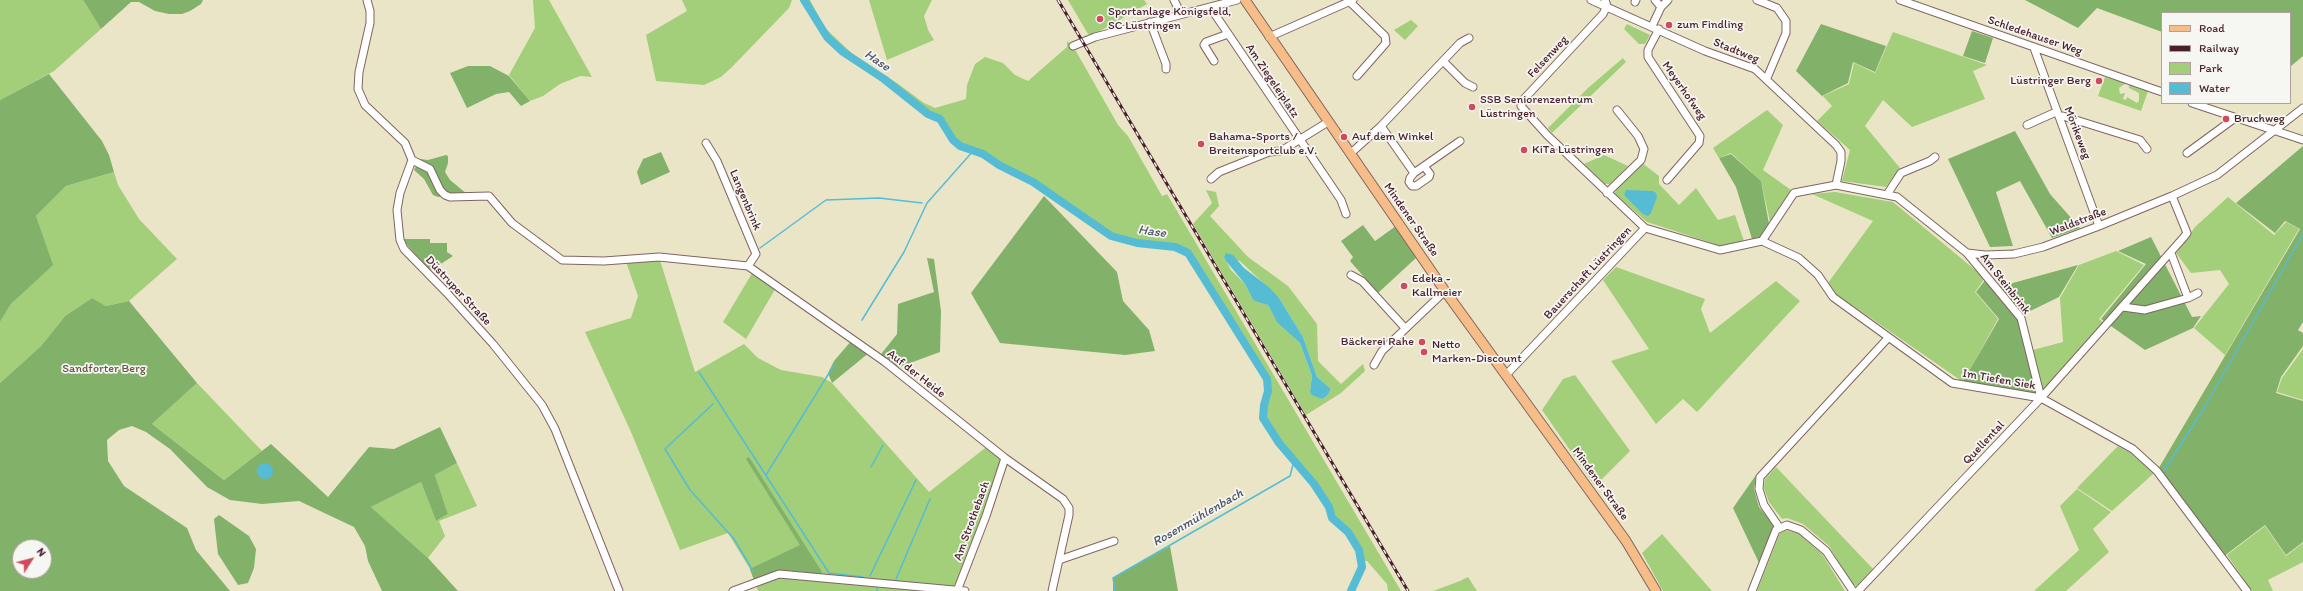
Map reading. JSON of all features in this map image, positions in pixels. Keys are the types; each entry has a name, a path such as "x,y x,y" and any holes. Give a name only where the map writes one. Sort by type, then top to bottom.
{"main road":[{"name":"Mindener Straße","path":"1245,0 1269,37 1446,291 1621,535 1656,591"}],"street":[{"path":"367,0 370,11 370,23 359,72 358,89 365,105 405,143 412,160"},
{"path":"1174,0 1181,14"},
{"path":"1073,46 1095,37 1237,0"},
{"name":"Stadtweg","path":"1591,0 1606,3 1705,51 1755,69 1767,78 1836,145 1841,152 1841,161 1836,186"},
{"path":"1655,0 1661,7"},
{"path":"1655,27 1661,7 1668,0"},
{"name":"Schledehauser Weg","path":"1900,0 2161,92"},
{"path":"1269,37 1352,1 1385,36 1386,43 1357,76"},
{"path":"1754,1 1777,8 1786,21 1786,33 1767,78"},
{"name":"Felsenweg","path":"1606,3 1603,14 1523,100 1521,106 1547,135 1645,228"},
{"name":"Am Ziegeleiplatz","path":"1210,7 1341,200 1346,214"},
{"path":"1150,22 1166,64 1166,70"},
{"name":"Meyerhofweg","path":"1655,27 1648,50 1648,57 1700,136 1699,143 1667,180"},
{"path":"1214,61 1204,45 1206,42 1228,34"},
{"path":"1351,153 1381,126 1460,43 1469,38"},
{"name":"Mörikeweg","path":"2034,48 2057,115 2099,226"},
{"path":"1443,61 1465,83 1473,87"},
{"path":"2195,104 2274,132 2303,140"},
{"path":"2274,132 2303,108"},
{"path":"1607,193 1641,160 1644,149 1638,136 1617,110"},
{"path":"2027,125 2057,115 2063,116 2140,140 2147,149"},
{"path":"2187,153 2235,118"},
{"path":"1211,179 1219,172 1269,152 1281,151 1328,122"},
{"path":"1381,126 1414,173"},
{"name":"Waldstraße","path":"1967,253 1985,255 2014,254 2043,247 2099,226 2172,196 2217,175 2274,132"},
{"path":"1424,166 1430,174 1429,177 1416,186 1412,186 1409,182 1414,173 1424,166 1460,141"},
{"name":"Langenbrink","path":"706,143 717,161 756,254 748,266"},
{"path":"1888,194 1901,173 1930,162 1935,157"},
{"name":"Auf der Heide","path":"412,160 430,170 444,195 450,197 489,196 512,223 562,260 604,261 659,257 748,266 885,362 1006,458 1063,499 1069,508 1069,515 1052,591"},
{"name":"Düstruper Straße","path":"412,160 400,193 397,210 397,227 404,249 447,293 493,344 542,406 555,429 619,591"},
{"path":"1762,241 1794,193 1836,186 1888,194 1897,197 1967,253"},
{"name":"Quellental","path":"1858,591 2041,398 2123,308 2187,233 2172,196"},
{"name":"Bauerschaft Lüstringen","path":"1506,376 1645,228 1720,250 1762,241"},
{"name":"Im Tiefen Siek","path":"1762,241 1799,258 1818,275 1833,297 1952,383 2041,398 2133,449 2157,471 2247,591"},
{"name":"Am Steinbrink","path":"1967,253 2020,318 2041,398"},
{"path":"2171,253 2188,298"},
{"path":"1351,275 1362,281 1405,328"},
{"path":"1374,366 1382,351 1446,291"},
{"path":"2123,308 2145,310 2188,298 2198,293"},
{"path":"1779,527 1764,505 1759,489 1760,477 1888,338"},
{"name":"Am Strothebach","path":"957,590 986,516 1006,458"},
{"path":"1752,591 1776,530 1779,527 1787,525 1801,530 1826,551 1853,591"},
{"path":"1058,560 1114,541"},
{"path":"733,591 779,574 966,591"}],"green space":[{"path":"0,0 83,0 101,29 54,71 0,100"},
{"path":"83,0 203,0 201,4 182,14 169,14 155,11 139,2 131,2 101,29"},
{"path":"533,0 549,0 592,77 580,76 560,84 543,96 530,101 509,75 535,28"},
{"path":"682,0 792,0 789,8 721,77 704,85 656,81 646,35 687,11"},
{"path":"804,0 810,0 825,28 857,58 897,83 924,103 935,108 966,99 967,85 975,64 985,57 1003,63 1015,75 1028,81 1067,47 1067,41 1073,46 1118,125 1128,136 1162,196 1167,194 1401,591 1388,591 1387,584 1367,561 1361,561 1359,550 1348,532 1332,518 1329,507 1314,484 1279,443 1263,418 1264,405 1268,391 1267,379 1188,253 1175,247 1137,243 1113,236 1033,182 999,165 983,154 960,146 953,140 940,119 928,114 884,79 843,52 827,37"},
{"path":"869,0 932,0 924,16 928,30 934,40 887,60"},
{"name":"Sportanlage Königsfeld, SC Lüstringen","path":"1068,0 1144,0 1147,4 1095,34 1088,34"},
{"path":"2025,0 2303,0 2303,56 2291,66 2291,12 2161,12 2161,32 2097,8 2078,28"},
{"path":"1411,20 1418,26 1405,40 1394,30"},
{"path":"1627,24 1650,35 1645,44 1639,44 1624,29"},
{"path":"1821,24 1886,46 1875,72 1853,62 1848,83 1822,96 1796,71"},
{"path":"1972,31 1993,38 1985,63 1963,56"},
{"path":"1893,32 1987,65 1973,71 1985,99 1912,127 1883,100 1865,126 1900,168 1886,187 1842,181 1850,150 1817,121 1832,106 1823,96 1849,84 1854,63 1875,73"},
{"path":"1623,58 1626,62 1552,133 1548,128 1588,88"},
{"path":"468,66 490,66 509,76 530,101 521,106 509,92 496,94 467,108 450,73"},
{"path":"49,74 102,141 109,155 114,172 66,186 36,216 53,265 11,304 0,322 0,100"},
{"path":"2105,77 2126,83 2119,88 2120,94 2125,93 2123,99 2126,100 2127,97 2137,103 2139,101 2139,93 2129,88 2129,85 2148,91 2141,111 2098,96"},
{"path":"1767,110 1783,125 1763,170 1791,190 1770,222 1761,181 1731,153 1719,158 1713,148"},
{"path":"2015,131 2050,194 2080,228 2052,238 2020,181 1996,192 2013,246 1990,247 1948,159"},
{"path":"2303,146 2303,322 2298,330 2303,333 2303,346 2281,377 2276,393 2303,401 2303,542 2286,555 2265,525 2223,557 2157,471 2300,229 2285,221 2275,233 2236,203"},
{"path":"661,152 670,172 641,185 637,172 643,159"},
{"path":"1731,154 1761,181 1769,224 1760,237 1752,239 1736,187 1719,158"},
{"path":"446,155 448,156 448,163 445,172 450,180 467,194 438,197 433,195 424,179 414,170 420,159 428,160"},
{"path":"1604,155 1628,166 1610,184 1605,184 1584,164"},
{"path":"1642,163 1659,176 1659,184 1679,205 1696,188 1718,220 1735,215 1744,241 1721,246 1647,222 1615,194 1616,189"},
{"path":"114,172 118,185 139,219 177,259 129,301 106,306 92,298 65,316 41,346 0,383 0,322 11,304 52,265 36,216 66,186"},
{"path":"1206,190 1216,192 1219,206 1210,216 1248,257 1288,286 1317,324 1318,361 1341,384 1363,364 1365,371 1341,393 1306,415 1193,224 1212,203","holes":["1224,257 1240,261 1279,298 1303,337 1317,377 1331,389 1327,396 1322,399 1310,392 1312,376 1300,343 1275,318 1268,305 1252,298 1245,284 1231,270"]},
{"path":"1835,192 1893,202 1985,278 1975,292 1998,319 1963,382 1836,294 1828,283 1873,221 1812,194"},
{"path":"1044,196 1117,272 1123,301 1149,330 1155,351 1125,355 1000,343 971,293"},
{"path":"2228,197 2274,235 2286,222 2299,229 2225,355 2194,328 2229,284 2220,270 2191,273 2176,253 2195,227"},
{"path":"1363,225 1375,241 1396,226 1417,257 1378,293 1350,261 1353,257 1341,241"},
{"path":"2151,237 2192,317 2201,316 2193,328 2145,350 2101,319 2146,264 2118,251"},
{"path":"402,239 430,239 430,243 447,243 447,252 453,256 430,271"},
{"path":"2116,251 2144,265 2099,319 2104,323 2043,390 2033,350 2063,342 2060,298 2079,265"},
{"path":"659,257 695,372 744,344 758,358 781,370 822,377 832,383 929,492 989,445 1005,458 958,589 919,586 919,591 758,591 750,569 728,533 680,550 631,432 585,332 631,318 638,296 625,259"},
{"path":"927,258 934,259 941,311 940,352 899,367 896,372 878,358 897,334 898,304 934,292"},
{"path":"2078,265 2059,297 2020,316 2041,398 1961,385 1999,319 1976,292 1986,279 2002,286"},
{"path":"1616,267 1705,299 1701,309 1710,333 1776,281 1800,301 1697,412 1683,399 1656,424 1611,361 1649,349 1603,280"},
{"path":"754,270 777,286 746,339 723,322"},
{"name":"Sandforter Berg","path":"92,298 106,306 129,301 197,383 152,424 224,480 271,444 328,497 369,447 394,449 440,427 457,463 435,475 448,514 436,521 421,482 371,507 428,558 458,591 382,591 368,561 365,546 354,527 299,501 262,504 230,500 207,487 170,449 146,432 132,426 119,430 107,440 108,461 124,486 187,528 196,550 230,591 0,591 0,383 41,346 65,316"},
{"path":"852,340 870,352 832,383 828,373 834,361"},
{"path":"2303,349 2303,400 2277,392 2282,378"},
{"path":"1575,375 1630,451 1595,486 1542,410 1563,379"},
{"path":"197,383 262,451 224,480 152,424"},
{"path":"2118,446 2131,453 2154,473 2112,511 2077,488"},
{"path":"749,457 822,572 821,574 778,570 754,580 750,569 800,545 746,459"},
{"path":"457,463 477,506 439,521 445,536 428,558 371,507 421,482 436,521 448,514 435,475"},
{"path":"1776,467 1874,570 1859,586 1852,585 1829,546 1803,524 1787,518 1782,519 1769,502 1764,488 1765,479"},
{"path":"1756,475 1754,489 1759,507 1775,526 1760,565 1733,508"},
{"path":"2077,489 2111,512 2093,529 2109,552 2066,591 2034,591 2079,550 2060,506"},
{"path":"219,515 249,536 256,549 254,568 248,583 238,585 218,554 214,519"},
{"path":"2265,526 2286,556 2303,543 2303,562 2268,580 2273,591 2252,591 2227,555"},
{"path":"1786,530 1799,534 1822,554 1845,591 1757,591 1780,533"},
{"path":"1662,534 1712,591 1663,591 1642,553"},
{"path":"1170,546 1178,591 1113,591 1113,578"},
{"path":"1468,577 1477,591 1433,591 1460,581"}],"water":[{"path":"1626,190 1653,191 1656,193 1657,197 1651,213 1648,216 1643,214 1624,195"},
{"path":"1226,253 1233,255 1244,268 1270,288 1279,298 1303,337 1317,377 1331,389 1327,396 1322,399 1312,395 1310,392 1312,376 1300,343 1277,322 1268,305 1255,301 1252,298 1245,284 1226,261 1224,257"},
{"path":"265,463 271,465 273,471 271,477 265,479 259,477 257,471 259,465"}],"waterway":[{"name":"Hase","path":"804,0 827,37 843,52 884,79 928,114 940,119 953,140 960,146 983,154 999,165 1033,182 1111,236 1137,243 1175,247 1188,253 1267,379 1268,391 1264,405 1263,418 1279,443 1314,484 1329,507 1332,518 1348,532 1359,550 1362,567 1351,591"},
{"path":"862,320 904,252 927,203 974,150"},
{"path":"760,248 826,200 879,198 922,203"},
{"path":"2164,471 2204,408 2303,234"},
{"path":"766,475 834,365"},
{"path":"699,372 829,573 863,577"},
{"path":"713,404 665,449 690,490 734,539 753,571"},
{"path":"871,467 883,445"},
{"name":"Rosenmühlenbach","path":"1115,591 1113,578 1290,476 1294,461"},
{"path":"870,576 916,480"},
{"path":"896,579 930,499"},
{"path":"868,579 899,581"}],"railway":[{"path":"1058,0 1408,591"}],"place":[{"name":"Sportanlage Königsfeld, SC Lüstringen","path":"1100,19"},
{"name":"zum Findling","path":"1669,25"},
{"name":"Lüstringer Berg","path":"2099,81"},
{"name":"SSB Seniorenzentrum Lüstringen","path":"1472,107"},
{"name":"Bruchweg","path":"2226,119"},
{"name":"Auf dem Winkel","path":"1344,137"},
{"name":"Bahama-Sports / Breitensportclub e.V.","path":"1201,144"},
{"name":"KiTa Lüstringen","path":"1524,150"},
{"name":"Edeka - Kallmeier","path":"1404,286"},
{"name":"Bäckerei Rahe","path":"1422,342"},
{"name":"Netto Marken-Discount","path":"1424,352"}]}
